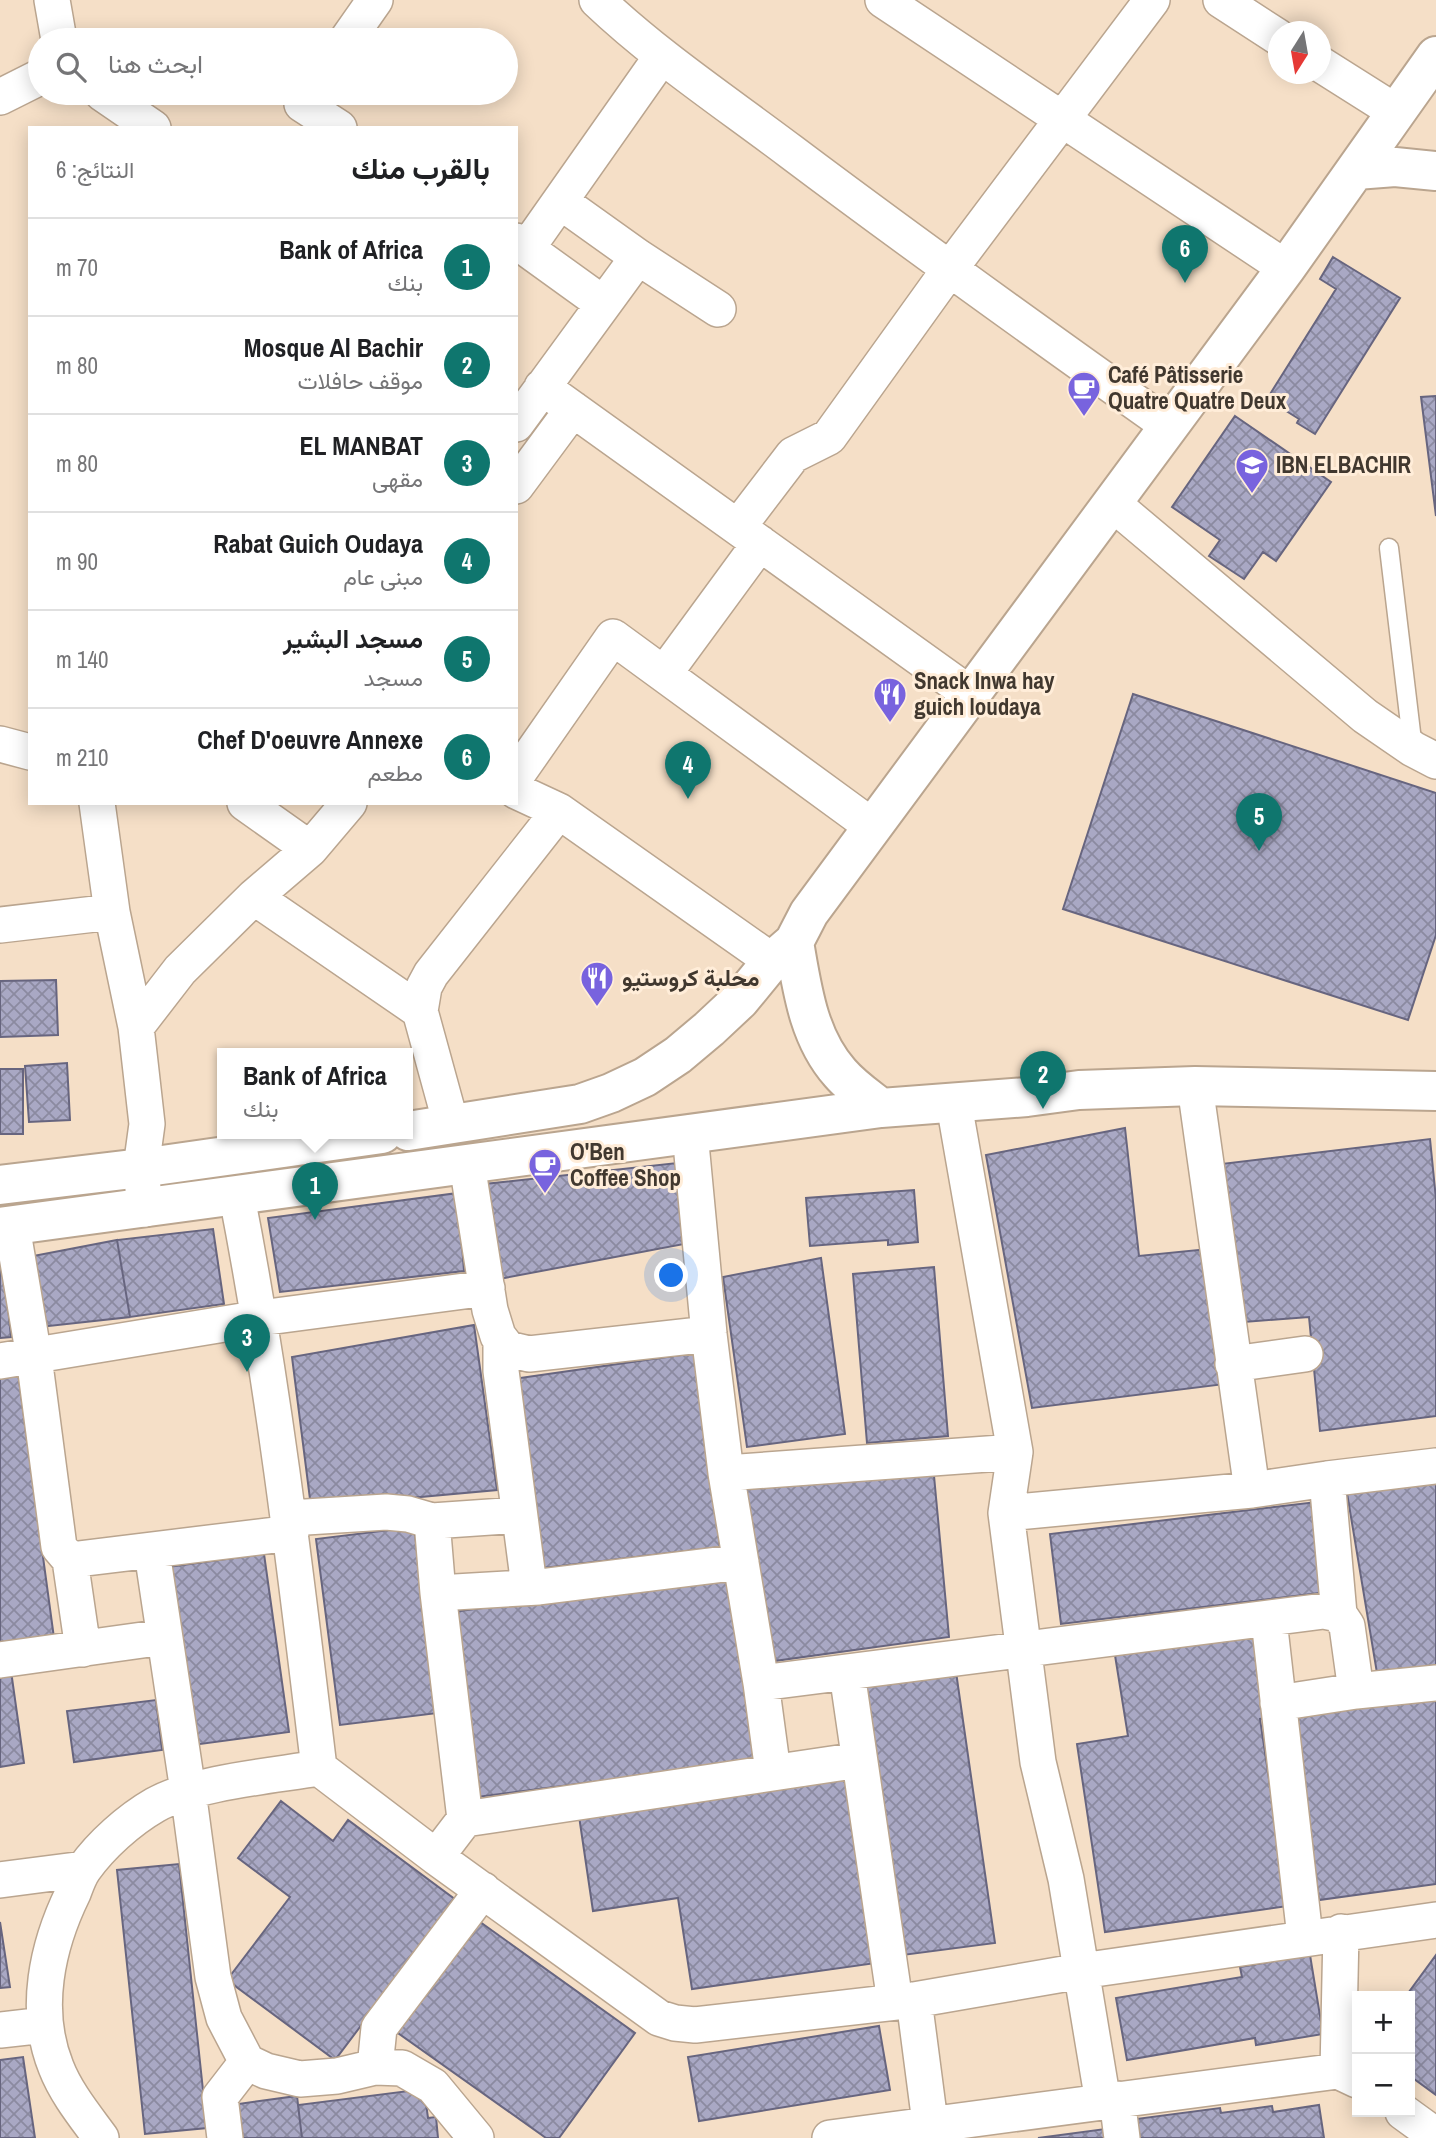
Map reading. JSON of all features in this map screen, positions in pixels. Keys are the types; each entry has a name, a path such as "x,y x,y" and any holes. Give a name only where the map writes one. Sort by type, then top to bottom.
{"street":[{"path":"52,0 57,28"},
{"path":"355,28 375,0"},
{"path":"597,0 622,24 663,56 950,270 1169,426"},
{"path":"883,0 1286,268"},
{"path":"664,674 749,535 793,455 829,437 1152,0"},
{"path":"1221,0 1268,30"},
{"path":"603,303 522,245 561,202 663,56"},
{"path":"413,1130 580,1104 611,1093 645,1077 678,1055 740,1000 783,952 970,694 1286,268 1436,56"},
{"path":"1331,70 1396,112"},
{"path":"0,97 28,83"},
{"path":"119,105 150,126"},
{"path":"299,108 335,126"},
{"path":"1356,170 1395,167 1436,171"},
{"path":"561,202 718,309"},
{"path":"518,421 638,257"},
{"path":"542,387 970,694"},
{"path":"518,480 528,448 573,409"},
{"path":"1112,503 1365,716 1424,755"},
{"path":"518,773 612,637 873,827"},
{"path":"0,744 28,751"},
{"path":"518,792 559,811 783,952 823,1049 839,1072 881,1108"},
{"path":"97,805 113,912 136,1027 147,1124 141,1168 145,1209"},
{"path":"248,805 310,849"},
{"path":"136,1027 180,970 254,897 310,849 347,805"},
{"path":"451,1125 420,1011 424,987 431,974 559,811"},
{"path":"254,897 420,1011"},
{"path":"0,925 113,912"},
{"path":"1389,1090 1436,1076"},
{"path":"1195,1086 1252,1490"},
{"path":"83,1649 70,1560 59,1547 17,1359 6,1227 881,1108 954,1104 1079,1090 1195,1086 1436,1091"},
{"path":"954,1104 1015,1452 1006,1513 1038,1762 1066,1879 1082,1971 1110,2100 1122,2138"},
{"path":"690,1133 709,1334 726,1473 761,1683 772,1772"},
{"path":"0,1185 347,1139"},
{"path":"467,1164 490,1310 501,1341 501,1371 528,1586"},
{"path":"237,1197 260,1318 290,1526 319,1768 436,1857 659,2018 695,2025 904,2001 1305,1937 1436,1920"},
{"path":"17,1359 260,1318 487,1288"},
{"path":"501,1341 508,1349 529,1354 709,1334"},
{"path":"1233,1364 1305,1354"},
{"path":"726,1473 1015,1452"},
{"path":"1006,1513 1252,1490 1436,1466"},
{"path":"1327,1479 1339,1614 1347,1626 1356,1690"},
{"path":"70,1560 152,1552 290,1526 386,1512 408,1514 432,1521 519,1515"},
{"path":"432,1521 465,1819"},
{"path":"152,1552 213,1978 224,2018 247,2062 266,2071 300,2079 337,2076 375,2067 402,2068 433,2086 476,2138"},
{"path":"438,1593 539,1587 741,1562"},
{"path":"761,1683 1324,1611 1339,1614"},
{"path":"1269,1620 1305,1937"},
{"path":"0,1660 164,1637"},
{"path":"847,1673 859,1760 931,2132"},
{"path":"1278,1703 1356,1690 1436,1683"},
{"path":"436,1857 465,1819 859,1760"},
{"path":"102,2138 76,2104 56,2067 45,2025 46,1969 64,1912 84,1869 128,1824 155,1805 188,1791 319,1768"},
{"path":"0,1880 84,1869"},
{"path":"375,2067 379,2028 483,1890"},
{"path":"830,2138 931,2132 1110,2100 1348,2076 1341,1932"},
{"path":"0,2030 45,2025"},
{"path":"225,2138 220,2097 247,2062"},
{"path":"1410,2117 1436,2136"}],"lane":[{"path":"1389,548 1424,755"}],"building":[{"path":"1333,257 1400,298 1315,434 1297,423 1299,419 1267,399 1336,289 1320,279"},
{"path":"1436,396 1436,516 1421,397"},
{"name":"IBN ELBACHIR","path":"1235,416 1331,482 1276,561 1263,552 1244,579 1209,556 1220,540 1172,507"},
{"path":"1133,694 1436,793 1436,935 1408,1020 1063,909"},
{"path":"56,980 58,1035 0,1037 0,981"},
{"path":"67,1063 70,1120 29,1122 25,1066"},
{"path":"0,1069 23,1069 23,1134 0,1134"},
{"path":"1125,1128 1139,1256 1208,1249 1225,1384 1032,1408 986,1155"},
{"path":"1430,1139 1436,1199 1436,1416 1320,1431 1309,1317 1244,1322 1221,1164"},
{"path":"677,1163 684,1244 499,1279 485,1184"},
{"path":"914,1190 918,1242 888,1245 888,1240 810,1246 806,1198"},
{"path":"458,1193 464,1271 280,1292 268,1218"},
{"path":"213,1229 224,1304 130,1317 117,1240"},
{"path":"117,1240 130,1317 40,1327 28,1257"},
{"path":"2,1248 11,1337 0,1338 0,1249"},
{"path":"821,1258 845,1434 747,1447 723,1277"},
{"path":"934,1267 948,1436 867,1443 853,1274"},
{"path":"474,1325 497,1490 311,1507 292,1357"},
{"path":"695,1353 720,1547 535,1569 507,1380"},
{"path":"17,1365 54,1638 0,1645 0,1368"},
{"path":"933,1465 949,1637 767,1662 744,1484"},
{"path":"1436,1479 1436,1670 1377,1673 1347,1493"},
{"path":"1325,1501 1336,1591 1061,1624 1050,1534"},
{"path":"414,1527 438,1713 340,1725 316,1539"},
{"path":"264,1554 289,1732 193,1745 168,1567"},
{"path":"731,1576 755,1761 477,1797 452,1612"},
{"path":"1255,1629 1269,1718 1260,1719 1288,1906 1105,1932 1077,1744 1128,1736 1114,1649"},
{"path":"11,1671 24,1763 0,1767 0,1673"},
{"path":"956,1672 995,1943 903,1955 865,1685"},
{"path":"1436,1692 1436,1884 1319,1900 1294,1711"},
{"path":"156,1700 162,1750 74,1762 67,1711"},
{"path":"848,1776 876,1963 692,1989 678,1898 593,1911 579,1816"},
{"path":"281,1801 333,1841 348,1820 456,1900 335,2060 227,1980 290,1897 238,1858"},
{"path":"179,1864 207,2128 145,2134 117,1870"},
{"path":"476,1919 635,2033 559,2138 546,2138 395,2031"},
{"path":"0,1922 10,1987 0,1988"},
{"path":"1310,1955 1323,2034 1256,2045 1255,2038 1127,2060 1116,1998 1242,1977 1240,1967"},
{"path":"1436,1955 1436,2095 1415,2080 1415,1991 1410,1991"},
{"path":"879,2026 890,2090 699,2121 688,2057"},
{"path":"23,2057 35,2138 0,2138 0,2060"},
{"path":"424,2089 428,2118 436,2117 438,2138 302,2138 298,2105"},
{"path":"297,2096 302,2138 235,2138 231,2105"},
{"path":"1319,2105 1324,2138 1138,2138 1136,2119 1220,2108 1221,2113 1272,2106 1273,2112"},
{"path":"1105,2129 1107,2138 1038,2138"}],"place":[{"name":"Chef D'oeuvre Annexe","path":"1185,283"},
{"name":"Café Pâtisserie Quatre Quatre Deux","path":"1084,418"},
{"name":"IBN ELBACHIR","path":"1252,495"},
{"name":"Snack Inwa hay guich loudaya","path":"890,724"},
{"name":"Rabat Guich Oudaya","path":"688,799"},
{"name":"مسجد البشير","path":"1259,851"},
{"name":"محلبة كروستيو","path":"597,1008"},
{"name":"Mosque Al Bachir","path":"1043,1109"},
{"name":"O'Ben Coffee Shop","path":"545,1195"},
{"name":"Bank of Africa","path":"315,1220"},
{"name":"EL MANBAT","path":"247,1372"}]}
